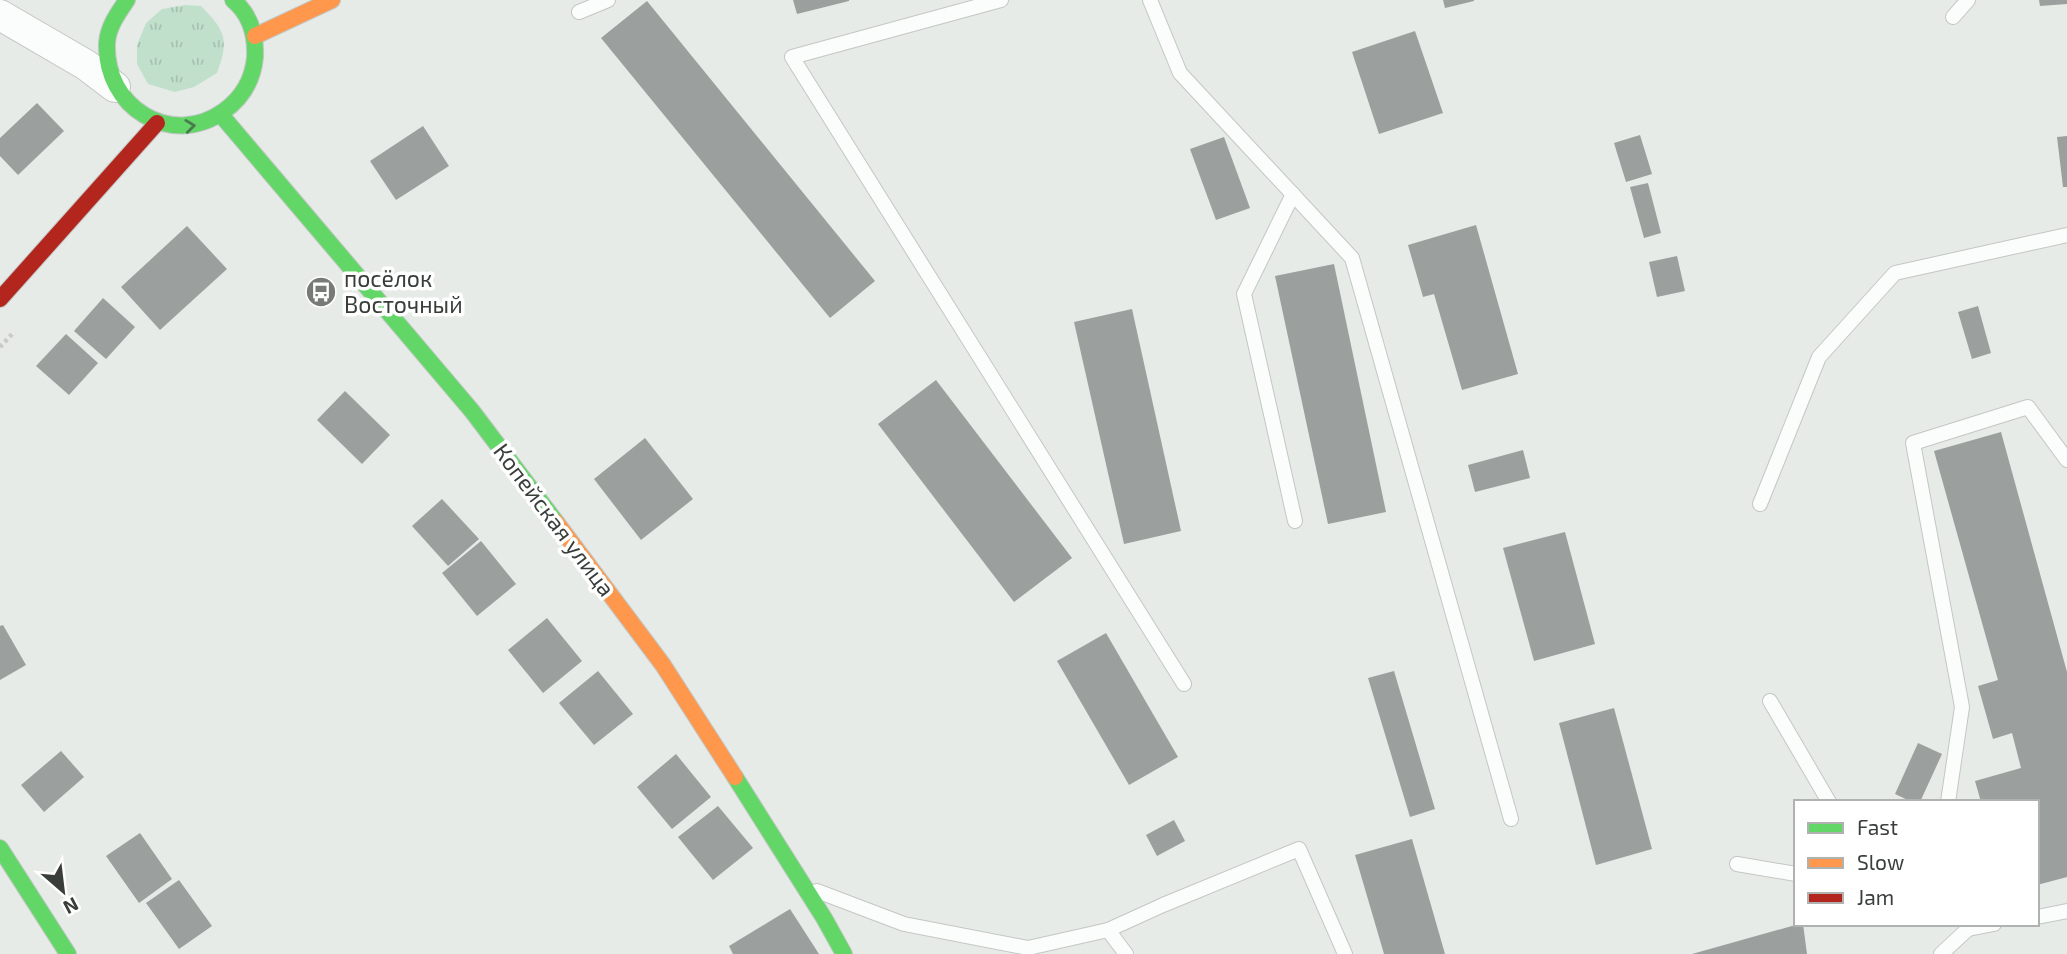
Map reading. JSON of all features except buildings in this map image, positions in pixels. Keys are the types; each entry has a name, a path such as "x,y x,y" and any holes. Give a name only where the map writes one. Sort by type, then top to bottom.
{"street":[{"path":"115,87 107,65 107,41 114,19 127,0"},
{"path":"0,15 86,65 115,87 132,109 157,123 179,127 201,125 222,116 243,94 255,66 255,36 240,6 233,0"},
{"path":"255,36 332,0"},
{"name":"Копейская улица","path":"222,116 472,411 663,665 844,954"},
{"path":"0,299 157,123"},
{"path":"0,848 68,954"}],"lane":[{"path":"579,12 608,0"},
{"path":"1001,0 792,57 1184,684"},
{"path":"1150,0 1180,73 1352,258 1511,819"},
{"path":"1953,17 1968,0"},
{"path":"1293,194 1244,294 1295,521"},
{"path":"1760,504 1819,357 1895,273 2067,234"},
{"path":"1948,800 1962,707 1913,443 2028,407 2067,460"},
{"path":"1770,701 1828,800"},
{"path":"803,885 904,924 1028,948 1108,930 1299,849 1345,954"},
{"path":"1737,864 1794,874"},
{"path":"2039,917 2067,912"},
{"path":"1941,954 1968,926"},
{"path":"1108,930 1126,954"}],"green space":[{"path":"185,5 201,6 216,22 224,44 217,73 194,87 175,92 148,84 137,64 137,45 146,23 162,9"}],"traffic: fast":[{"path":"127,0 111,26 107,43 109,66 117,86 129,103 144,115 163,123 183,125 204,122 224,111 236,100 249,81 254,65 255,41 248,19 233,0"},
{"path":"222,116 472,411 556,522"},
{"path":"735,777 844,954"},
{"path":"0,848 68,954"}],"traffic: slow":[{"path":"255,36 332,0"},
{"path":"556,522 663,665 735,777"}],"traffic: jam":[{"path":"0,299 157,123"}],"place":[{"name":"посёлок Восточный","path":"321,292"}]}
